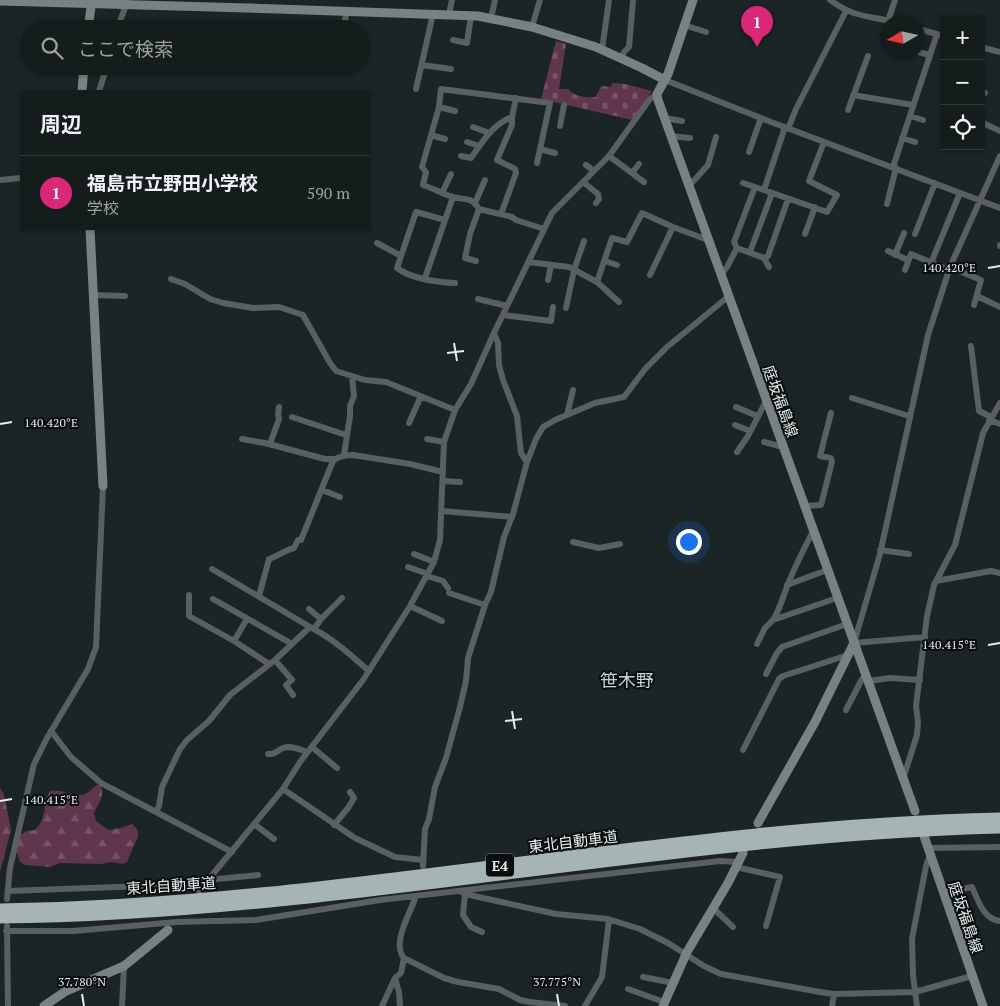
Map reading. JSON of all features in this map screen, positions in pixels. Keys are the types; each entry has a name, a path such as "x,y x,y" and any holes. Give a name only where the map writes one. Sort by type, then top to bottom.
{"highway":[{"name":"東北自動車道","path":"0,909 141,903 238,895 792,831 926,821 1000,818"},
{"name":"東北自動車道","path":"4,925 74,916 239,905 734,847 860,835 1000,828"}],"street":[{"path":"449,14 452,0"},
{"path":"491,18 495,0"},
{"path":"532,27 540,0"},
{"path":"602,50 609,0"},
{"path":"830,0 846,11 857,15 880,18"},
{"path":"893,15 896,0"},
{"path":"0,1 162,3 449,14 491,18 532,27 602,50 665,80 786,128 1000,208"},
{"path":"622,58 624,52 629,47 633,1"},
{"path":"199,891 283,789 310,749 369,671 410,606 434,562 440,540 444,442 455,410 471,384 544,229 557,207 609,156 650,99 658,94 665,80 691,1"},
{"path":"89,20 91,2"},
{"path":"120,20 127,2"},
{"path":"345,20 347,11"},
{"path":"764,190 786,128 846,11"},
{"path":"416,89 433,14"},
{"path":"453,40 467,43 472,16"},
{"path":"684,25 706,32"},
{"path":"887,204 902,138 930,55 940,35 925,31"},
{"path":"985,48 1000,52"},
{"path":"925,54 930,55"},
{"path":"848,110 868,56"},
{"path":"422,65 451,69"},
{"path":"82,90 83,75"},
{"path":"98,90 104,75"},
{"path":"537,163 550,103 441,89 439,107 422,167 426,172 423,185 453,197 463,197 475,203 479,209 501,214 544,229"},
{"name":"庭坂福島線","path":"658,94 664,118 691,187 720,275 915,811"},
{"path":"853,95 913,105"},
{"path":"501,214 516,173 515,169 497,160 512,125 516,98"},
{"path":"560,126 564,105"},
{"path":"439,107 455,111"},
{"path":"910,116 923,120"},
{"path":"461,156 471,158 489,133 506,119 512,117"},
{"path":"664,118 682,121"},
{"path":"749,152 761,118"},
{"path":"985,124 1000,131"},
{"path":"472,128 489,133"},
{"path":"431,135 445,139"},
{"path":"671,136 690,138"},
{"path":"691,187 708,165 716,137"},
{"path":"902,138 914,142"},
{"path":"467,142 479,146"},
{"path":"743,183 827,212 837,196 809,181 824,142"},
{"path":"540,149 555,153"},
{"path":"609,156 644,182"},
{"path":"758,823 815,722 854,643 880,550 928,335 950,269 1000,156"},
{"path":"632,173 639,164"},
{"path":"586,165 594,171"},
{"path":"442,193 451,174"},
{"path":"0,180 20,178"},
{"path":"475,203 485,180"},
{"path":"583,182 598,194 599,198 596,203"},
{"path":"915,234 935,183"},
{"path":"755,188 734,242 737,248 764,258 769,267"},
{"path":"750,252 772,193"},
{"path":"931,263 960,193"},
{"path":"425,278 453,197"},
{"path":"764,258 768,256 788,199"},
{"path":"805,234 815,208"},
{"path":"476,261 465,258 470,234 479,209"},
{"path":"445,220 416,212 397,268 404,274 435,282 455,283"},
{"path":"597,282 612,238 627,242 642,213 708,240"},
{"path":"650,274 673,227"},
{"path":"8,899 10,868 34,764 51,731 88,669 96,647 103,486 90,230"},
{"path":"895,255 904,233"},
{"path":"566,308 574,270 584,241"},
{"path":"377,243 401,256"},
{"path":"720,275 727,267 737,248"},
{"path":"888,252 908,260"},
{"path":"905,270 911,254 981,280 974,305"},
{"path":"605,261 617,265"},
{"path":"528,262 565,266 597,282 619,302"},
{"path":"548,280 551,265"},
{"path":"171,279 185,284 210,299 223,303 253,308 279,307 304,315 333,369 338,373 386,382 455,410"},
{"path":"93,295 125,296"},
{"path":"283,789 355,838 389,855 423,863 425,829 432,808 435,787 446,758 460,707 466,681 468,658 491,592 504,537 512,517 526,462 536,439 544,427 555,420 594,403 624,397 645,369 667,347 729,296"},
{"path":"977,296 1000,307"},
{"path":"478,299 507,306"},
{"path":"503,316 551,321 553,307"},
{"path":"494,332 499,348 499,365 517,416 521,453 526,462"},
{"path":"971,346 979,411 1000,424"},
{"path":"344,455 350,406 354,396 352,376"},
{"path":"567,415 573,390"},
{"path":"409,423 421,396"},
{"path":"852,398 909,416"},
{"path":"736,452 766,401"},
{"path":"903,780 917,734 916,706 927,616 936,581 956,545 983,433 1000,404"},
{"path":"270,444 279,419 279,407"},
{"path":"736,407 757,416"},
{"path":"804,506 821,505 832,462 831,458 820,456 831,413"},
{"path":"292,417 346,434"},
{"path":"735,425 750,431"},
{"path":"242,439 270,444 325,459 334,459 344,455 358,456 410,464 443,472"},
{"path":"427,439 444,442"},
{"path":"764,442 782,445"},
{"path":"259,596 269,559 294,548 298,540 301,540 334,459"},
{"path":"443,481 460,482"},
{"path":"322,490 340,497"},
{"path":"442,510 512,517"},
{"path":"757,644 765,628 773,620 780,607 787,585 813,531"},
{"path":"573,542 599,548 620,544"},
{"path":"880,550 909,554"},
{"path":"414,554 434,562"},
{"path":"408,567 443,581 448,590 485,605"},
{"path":"212,569 312,628 344,650 369,671"},
{"path":"787,585 827,570"},
{"path":"936,581 991,571 1000,573"},
{"path":"188,595 189,616 272,662 292,680 286,685 293,695"},
{"path":"156,812 159,806 162,787 180,749 187,740 209,721 230,695 312,628 342,598"},
{"path":"773,620 837,598"},
{"path":"213,599 292,644"},
{"path":"410,606 442,621"},
{"path":"309,609 321,619"},
{"path":"234,641 247,619"},
{"path":"766,674 782,647 847,624"},
{"path":"854,643 925,637"},
{"path":"743,750 779,680 783,676 848,655"},
{"path":"846,710 862,680 868,678 890,678 920,680"},
{"path":"51,731 71,757 101,783 232,852"},
{"path":"268,754 273,754 283,748 290,747 310,749 337,768"},
{"path":"334,824 354,798 350,792"},
{"path":"254,824 274,839"},
{"name":"庭坂福島線","path":"924,836 983,1006"},
{"path":"917,1006 912,939 929,852 1000,847"},
{"path":"628,989 664,1004 686,954 743,853"},
{"path":"8,1006 4,925 73,931 179,921 256,920 326,907 416,896 425,892 463,893 720,861 780,876 766,926"},
{"path":"8,891 145,886 258,875"},
{"path":"943,893 972,887 985,913 996,921 1000,921"},
{"path":"463,893 556,914 609,920 640,930 678,948 721,974 834,994 915,992 972,976"},
{"path":"463,893 462,907 465,921 471,927 482,932"},
{"path":"416,896 399,944 400,953 404,958 444,978 499,989 520,1000 565,1006"},
{"path":"713,908 733,927"},
{"path":"585,1006 602,977 609,920"},
{"path":"44,1006 66,991 124,966 179,921"},
{"path":"382,1006 395,978 401,973 404,958"},
{"path":"122,1006 124,966"},
{"path":"642,977 673,984"},
{"path":"395,978 400,1006"},
{"path":"832,1006 834,994"}],"green space":[{"path":"556,41 566,44 559,89 568,89 577,95 588,97 596,97 601,86 611,87 612,83 625,84 652,91 632,120 541,99"},
{"path":"97,785 101,786 102,794 94,813 96,821 108,830 132,824 138,831 138,837 127,862 123,864 111,862 101,864 60,863 50,867 25,865 20,862 16,849 20,835 27,831 35,830 39,825 50,791 55,790 83,795"},
{"path":"0,788 4,795 11,830 0,872"}],"place":[{"name":"福島市立野田小学校","path":"757,47"}],"district":[{"name":"笹木野","path":"627,680"}]}
